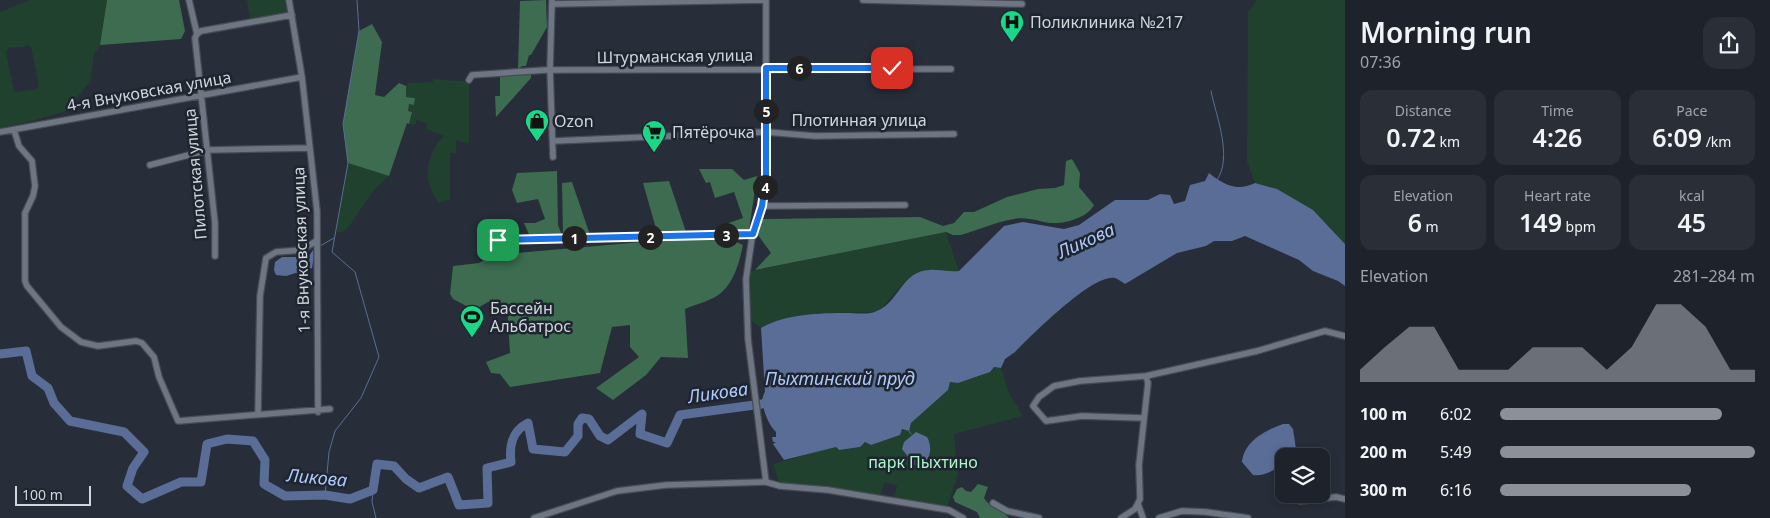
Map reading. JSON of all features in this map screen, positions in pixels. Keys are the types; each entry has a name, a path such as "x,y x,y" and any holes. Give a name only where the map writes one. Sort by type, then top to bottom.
{"street":[{"name":"Пилотская улица","path":"190,0 196,34 208,150 215,223 215,256"},
{"name":"1-я Внуковская улица","path":"289,0 302,77 316,211 318,412"},
{"path":"553,157 550,72 553,2 696,3 765,0 766,176 762,206 753,234 746,279 748,339 766,482"},
{"path":"863,0 1022,4"},
{"path":"196,34 201,31 292,15"},
{"name":"Штурманская улица","path":"469,80 472,75 495,72 766,68 951,69"},
{"name":"4-я Внуковская улица","path":"0,132 302,77"},
{"path":"14,130 19,146 32,161 35,186 33,196 25,213 25,281 61,326 81,342 98,346 136,341 142,343 154,357 159,377 178,421 258,414 318,412 330,409"},
{"name":"Плотинная улица","path":"553,141 766,132 815,136 954,134"},
{"path":"150,165 208,150 310,148"},
{"path":"762,206 905,205"},
{"path":"498,240 753,234"},
{"path":"258,414 262,275 266,258 276,252 302,250 316,241"},
{"path":"1143,418 1082,416 1046,421 1033,406 1044,392 1054,386 1080,381 1146,376 1257,351 1325,331 1345,336"},
{"path":"1143,518 1138,504 1138,465 1148,383 1146,376"},
{"path":"534,518 617,492 666,485 766,482 780,486 828,490 948,510 963,518"},
{"path":"1330,498 1345,499"},
{"path":"993,504 1007,511 1039,518"},
{"path":"1122,518 1138,504"},
{"path":"1159,518 1190,512 1248,518"}],"green space":[{"path":"30,0 107,0 100,45 94,54 90,82 66,111 0,128 0,12","holes":["31,47 39,86 37,89 16,92 14,91 6,52 8,48"]},
{"path":"107,0 179,0 185,31 181,39 100,45"},
{"path":"247,0 286,0 288,12 250,18"},
{"path":"546,0 547,27 531,55 529,55 526,66 522,66 518,70 520,1"},
{"path":"1257,0 1345,0 1345,244 1327,224 1277,189 1255,183 1247,161 1248,12"},
{"path":"372,24 382,42 375,95 384,97 399,83 406,86 406,97 415,98 414,105 409,104 408,111 412,112 409,124 407,123 389,176 348,163 343,124 359,31"},
{"path":"531,74 531,78 496,117 495,96 500,96 500,75"},
{"path":"433,79 468,82 469,80 469,144 456,140 456,153 450,153 450,199 439,203 430,186 428,169 433,152 444,136 426,129 428,124 417,120 415,125 409,124 412,112 407,111 409,104 415,98 406,97 406,86 409,83 433,82"},
{"path":"1072,159 1080,173 1079,187 1094,205 1087,213 1076,219 1058,223 1024,218 1014,219 961,235 953,235 946,232 755,270 771,253 758,235 763,219 920,217 943,226 954,223 964,212 974,212 1007,197 1064,185 1066,161"},
{"path":"348,163 389,176 373,191 348,228 342,232 336,232"},
{"path":"699,169 732,169 744,180 757,176 749,230 725,230 723,225 743,218 734,192 715,198 710,182 706,183"},
{"path":"557,171 558,225 563,238 531,239 524,223 535,223 545,219 538,199 517,203 512,190 517,173"},
{"path":"669,181 686,232 657,232 643,183"},
{"path":"572,182 590,235 563,235 562,183"},
{"path":"946,232 959,271 928,270 920,272 906,281 877,312 818,314 787,318 761,328 747,317 747,272"},
{"path":"721,235 743,245 739,260 733,276 724,290 711,299 685,309 688,358 661,357 646,375 613,400 596,388 639,357 630,347 630,325 612,327 600,373 510,387 500,374 491,373 486,362 510,353 507,305 488,302 474,310 453,299 450,294 453,266 479,263 493,255"},
{"name":"парк Пыхтино","path":"994,367 1001,368 1009,393 1023,416 954,434 958,475 947,508 894,499 897,485 884,483 881,495 779,483 773,464 803,456 803,451 836,447 837,450 860,447 863,442 871,445 900,435 901,431 909,429 911,423 948,390 950,382 958,382 990,372"},
{"path":"978,484 988,487 984,498 987,502 1009,518 980,518 977,512 955,502 953,497 957,489 962,487 966,491 971,492"}],"water":[{"name":"Пыхтинский пруд","path":"1209,173 1231,186 1242,187 1255,183 1277,189 1313,210 1345,244 1345,286 1338,281 1313,271 1299,260 1245,236 1232,241 1214,241 1206,246 1177,253 1125,284 1115,278 1105,279 1092,285 1063,307 1005,359 1001,368 994,367 990,372 958,383 950,382 948,390 911,423 909,431 902,429 900,435 871,445 865,442 860,447 839,450 836,447 784,460 773,444 776,442 773,442 772,437 776,437 776,432 767,419 763,407 765,392 761,328 770,323 803,315 874,312 891,301 906,281 920,272 932,270 959,271 1004,226 1023,222 1064,229 1079,225 1115,200 1148,200 1160,194 1170,195 1174,204 1185,201 1190,185 1205,181"},
{"path":"313,250 312,268 286,276 276,275 274,270 275,262 282,257 299,257 300,254 309,256"},
{"path":"1283,424 1289,424 1293,429 1296,448 1275,448 1275,469 1262,475 1253,475 1242,462 1244,455 1251,442"},
{"path":"916,432 927,437 930,451 927,460 916,467 902,449 904,442"}],"waterway":[{"path":"325,495 329,452 335,431 361,398 379,357 355,272 332,252 348,163 343,124 359,31 357,0"},
{"path":"1211,91 1222,136 1224,160 1222,171 1217,180"},
{"path":"320,246 334,238"},
{"name":"Ликова","path":"0,354 26,351 32,376 48,388 54,403 70,421 124,432 144,452 133,468 127,486 142,499 181,482 201,482 207,444 227,439 253,441 265,460 264,484 285,496 325,495 350,499 373,490 377,464 394,466 406,479 419,488 448,477 459,505 488,503 487,468 511,462 511,444 515,434 528,423 533,449 565,452 578,436 578,424 582,418 589,419 600,436 608,440 642,414 640,434 667,443 680,415 762,404 773,399"},
{"path":"373,490 372,502 376,518"}],"place":[{"name":"Поликлиника №217","path":"1012,43"},
{"name":"Ozon","path":"537,142"},
{"name":"Пятёрочка","path":"654,153"},
{"name":"Бассейн Альбатрос","path":"472,338"}],"route":[{"path":"498,240 753,234 762,206 766,176 766,68 892,68"}]}
